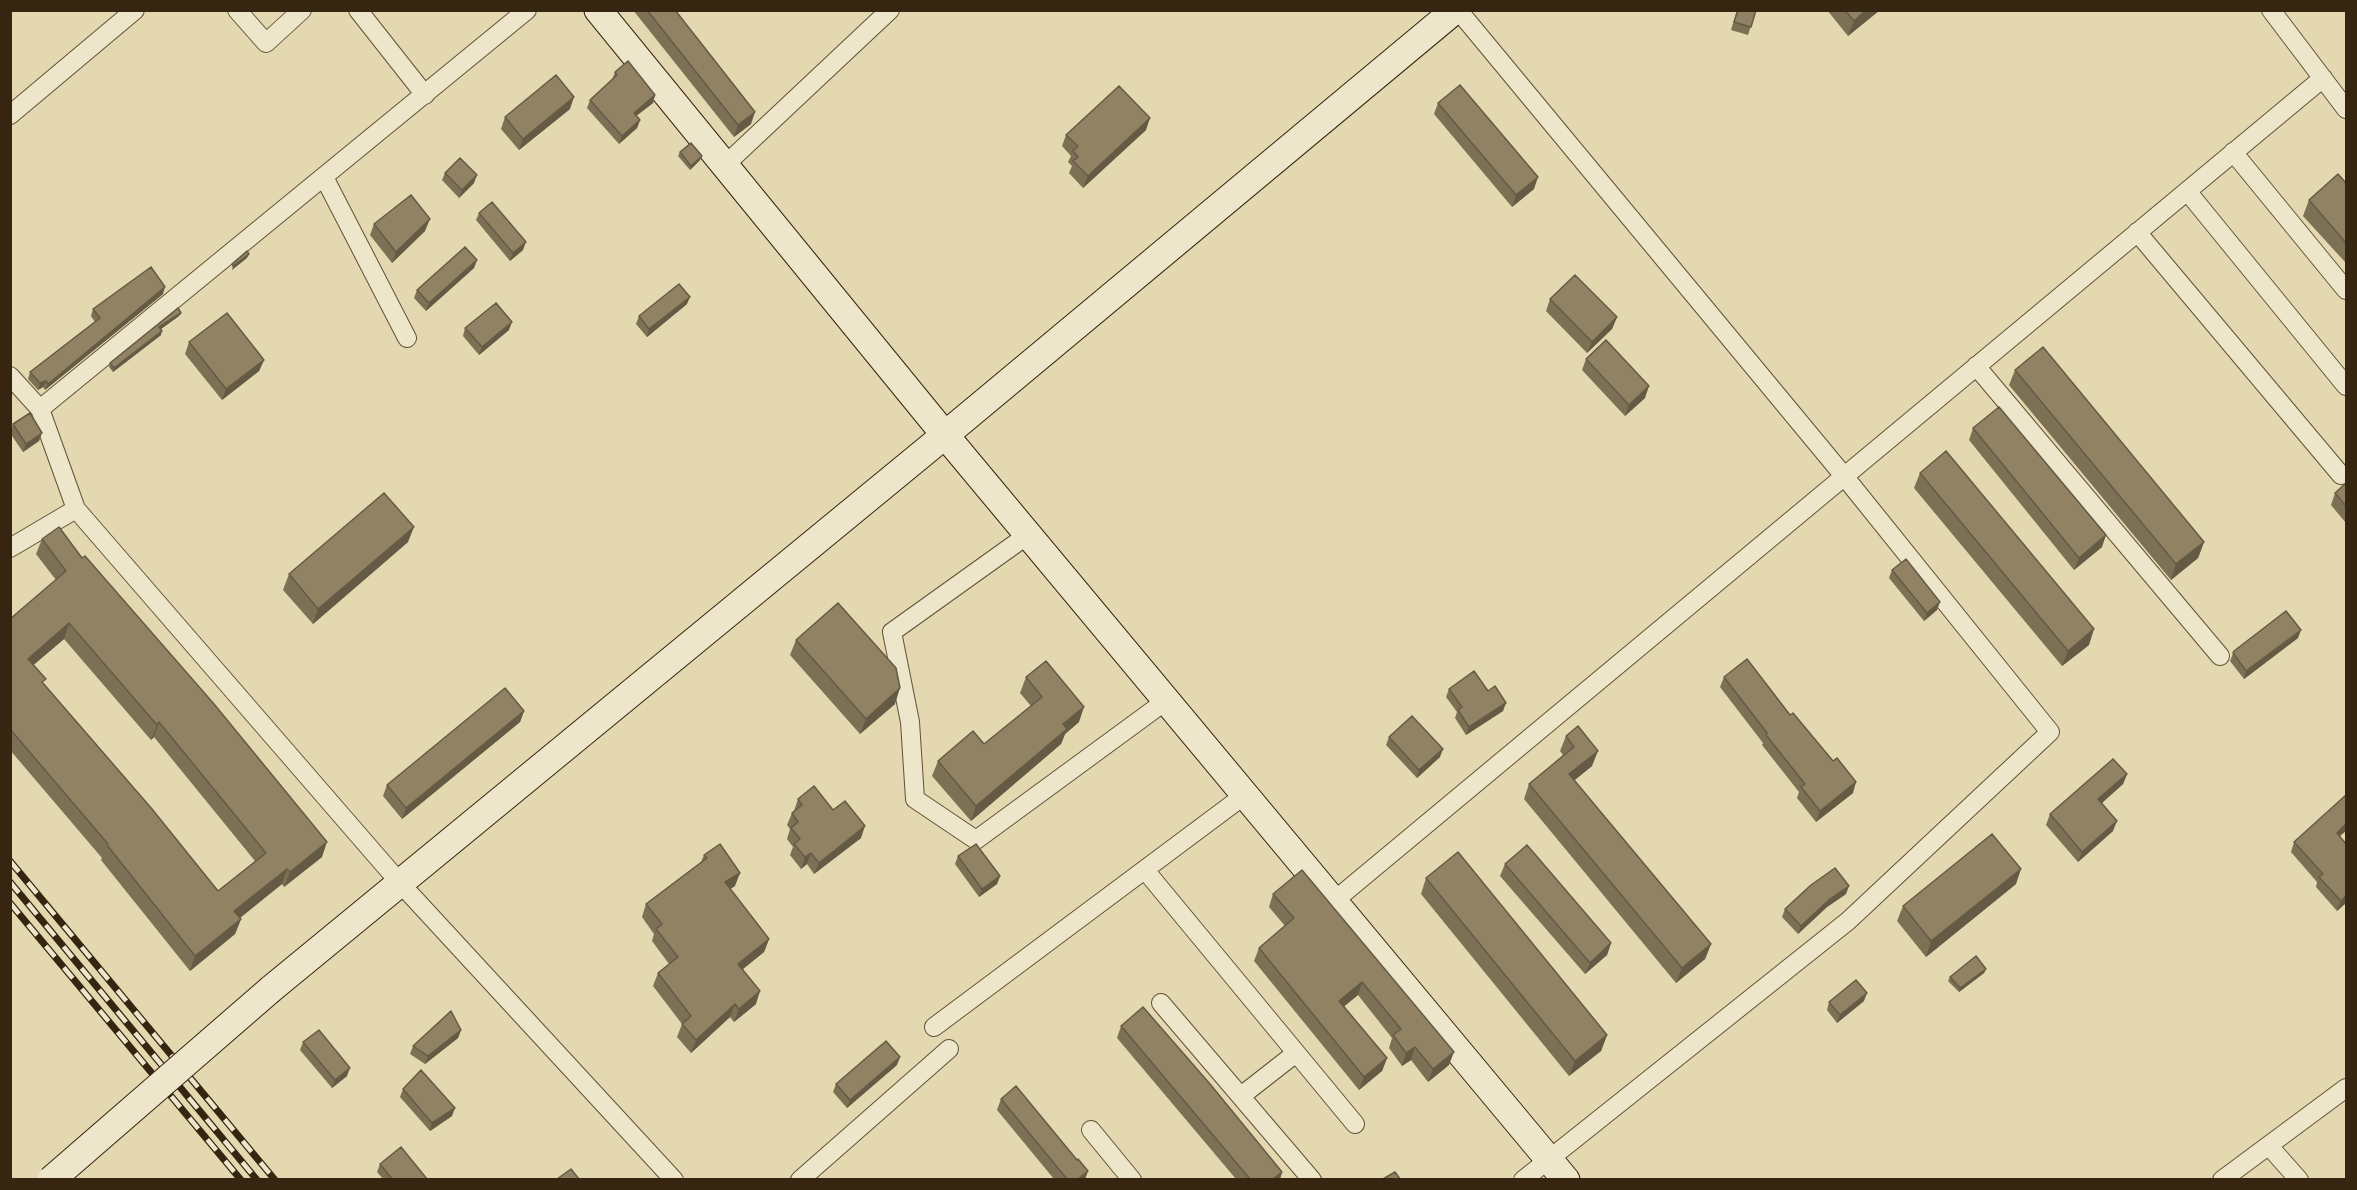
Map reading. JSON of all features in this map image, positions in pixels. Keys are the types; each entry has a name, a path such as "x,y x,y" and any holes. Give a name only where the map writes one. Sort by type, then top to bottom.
{"street":[{"path":"10,115 135,10"},
{"path":"237,10 266,43 302,10"},
{"path":"358,10 424,94"},
{"path":"40,409 527,10"},
{"path":"598,10 945,435 1558,1169"},
{"path":"725,165 890,10"},
{"path":"51,1179 271,989 945,435 1457,10 1844,476 2050,732 1848,921 1558,1169 1523,1179"},
{"path":"2271,10 2346,109"},
{"path":"1334,901 2323,78"},
{"path":"2233,152 2346,290"},
{"path":"324,177 407,338"},
{"path":"2187,191 2346,386"},
{"path":"2137,232 2341,475"},
{"path":"1976,366 2220,656"},
{"path":"10,376 40,409 76,509 400,883 674,1179"},
{"path":"10,548 76,509"},
{"path":"1029,534 892,632 910,722 915,798 976,840 1167,700"},
{"path":"934,1027 1246,795"},
{"path":"1145,870 1355,1124"},
{"path":"1161,1003 1312,1179"},
{"path":"800,1179 949,1049"},
{"path":"1241,1096 1296,1053"},
{"path":"2222,1179 2346,1088"},
{"path":"1090,1130 1132,1179"},
{"path":"2269,1146 2299,1179"}],"building":[{"path":"647,10 675,10 755,112 738,125"},
{"path":"1738,10 1756,10 1751,27 1734,22"},
{"path":"1845,10 1866,10 1854,21"},
{"path":"628,61 655,95 634,113 640,120 622,136 590,100 617,75 615,72"},
{"path":"556,75 574,97 523,139 505,117"},
{"path":"1460,85 1538,177 1516,195 1438,103"},
{"path":"1119,86 1150,118 1088,176 1073,161 1078,157 1073,151 1078,146 1066,135"},
{"path":"691,143 702,156 691,166 680,152"},
{"path":"460,158 477,175 462,190 445,173"},
{"path":"2338,174 2346,183 2346,243 2309,200"},
{"path":"411,195 430,219 396,252 374,224"},
{"path":"492,202 526,242 513,253 479,213"},
{"path":"465,247 477,260 429,303 417,290"},
{"path":"247,251 249,254 233,266 232,264"},
{"path":"151,267 165,287 48,384 46,381 40,383 30,372 100,318 93,309"},
{"path":"1575,275 1617,317 1592,342 1550,299"},
{"path":"679,284 690,297 649,329 639,316"},
{"path":"496,303 512,322 482,347 465,328"},
{"path":"178,308 181,313 159,327 162,331 114,368 110,363"},
{"path":"227,313 264,360 226,389 189,342"},
{"path":"1606,340 1649,386 1629,405 1586,359"},
{"path":"2043,347 2204,542 2176,564 2015,370"},
{"path":"1999,407 2106,535 2079,558 1973,428"},
{"path":"30,413 42,433 26,444 13,424"},
{"path":"1946,451 2094,629 2068,651 1920,473"},
{"path":"2346,483 2346,506 2335,493"},
{"path":"384,493 414,527 318,609 289,574"},
{"path":"59,527 82,558 85,556 214,704 327,842 290,872 287,869 234,911 241,919 195,956 108,844 10,729 10,619 66,571 42,539","holes":["69,623 157,725 159,722 266,853 218,891 152,809 42,682 46,679 28,659"]},
{"path":"1906,559 1940,602 1927,613 1892,570"},
{"path":"838,603 896,668 900,688 866,719 796,640"},
{"path":"2286,611 2301,630 2246,671 2233,653 2234,651"},
{"path":"1747,659 1790,715 1793,713 1833,761 1837,758 1856,782 1820,811 1801,787 1805,784 1724,677"},
{"path":"1046,661 1084,707 1063,724 1067,729 976,806 938,761 973,731 984,744 1042,697 1026,677"},
{"path":"1474,671 1488,691 1495,686 1506,703 1469,727 1458,710 1462,707 1449,689"},
{"path":"505,688 524,711 406,808 387,785"},
{"path":"1412,716 1443,749 1419,770 1389,737"},
{"path":"1578,726 1598,751 1569,774 1711,944 1682,968 1529,784 1574,747 1566,736"},
{"path":"2113,759 2127,774 2098,799 2117,821 2082,852 2050,814"},
{"path":"814,786 833,810 845,801 865,826 819,863 811,853 805,857 794,844 800,839 791,828 798,822 792,813 802,805 798,799"},
{"path":"2346,795 2346,824 2337,833 2346,844 2346,896 2341,901 2319,877 2323,874 2294,842"},
{"path":"1992,834 2021,869 1931,941 1903,906"},
{"path":"720,844 740,873 725,882 769,939 738,964 760,991 739,1009 735,1004 696,1040 682,1024 691,1016 658,973 678,957 656,929 662,924 646,904 707,858 704,855"},
{"path":"976,844 1000,876 982,889 958,856"},
{"path":"1527,845 1611,943 1590,963 1505,864"},
{"path":"1458,852 1607,1035 1575,1061 1426,878"},
{"path":"1835,868 1849,886 1830,899 1801,926 1785,909 1811,885"},
{"path":"1302,870 1454,1052 1433,1069 1415,1047 1406,1053 1393,1035 1401,1029 1362,982 1339,1001 1387,1058 1364,1077 1259,948 1294,918 1273,894"},
{"path":"1976,956 1986,969 1960,988 1950,977"},
{"path":"1856,980 1867,993 1840,1015 1829,1002"},
{"path":"1143,1007 1282,1172 1273,1179 1250,1179 1121,1026"},
{"path":"451,1011 461,1030 428,1056 413,1046"},
{"path":"319,1030 350,1068 335,1080 303,1042"},
{"path":"886,1041 900,1057 850,1100 836,1084"},
{"path":"421,1070 455,1108 432,1123 403,1089"},
{"path":"1016,1086 1088,1171 1078,1179 1067,1179 1001,1099"},
{"path":"401,1147 427,1179 392,1179 380,1164"},
{"path":"571,1169 579,1179 557,1179"},
{"path":"1395,1172 1400,1179 1383,1179"}],"railway":[{"path":"10,861 275,1180"},
{"path":"10,882 257,1180"},
{"path":"10,903 241,1180"}]}
